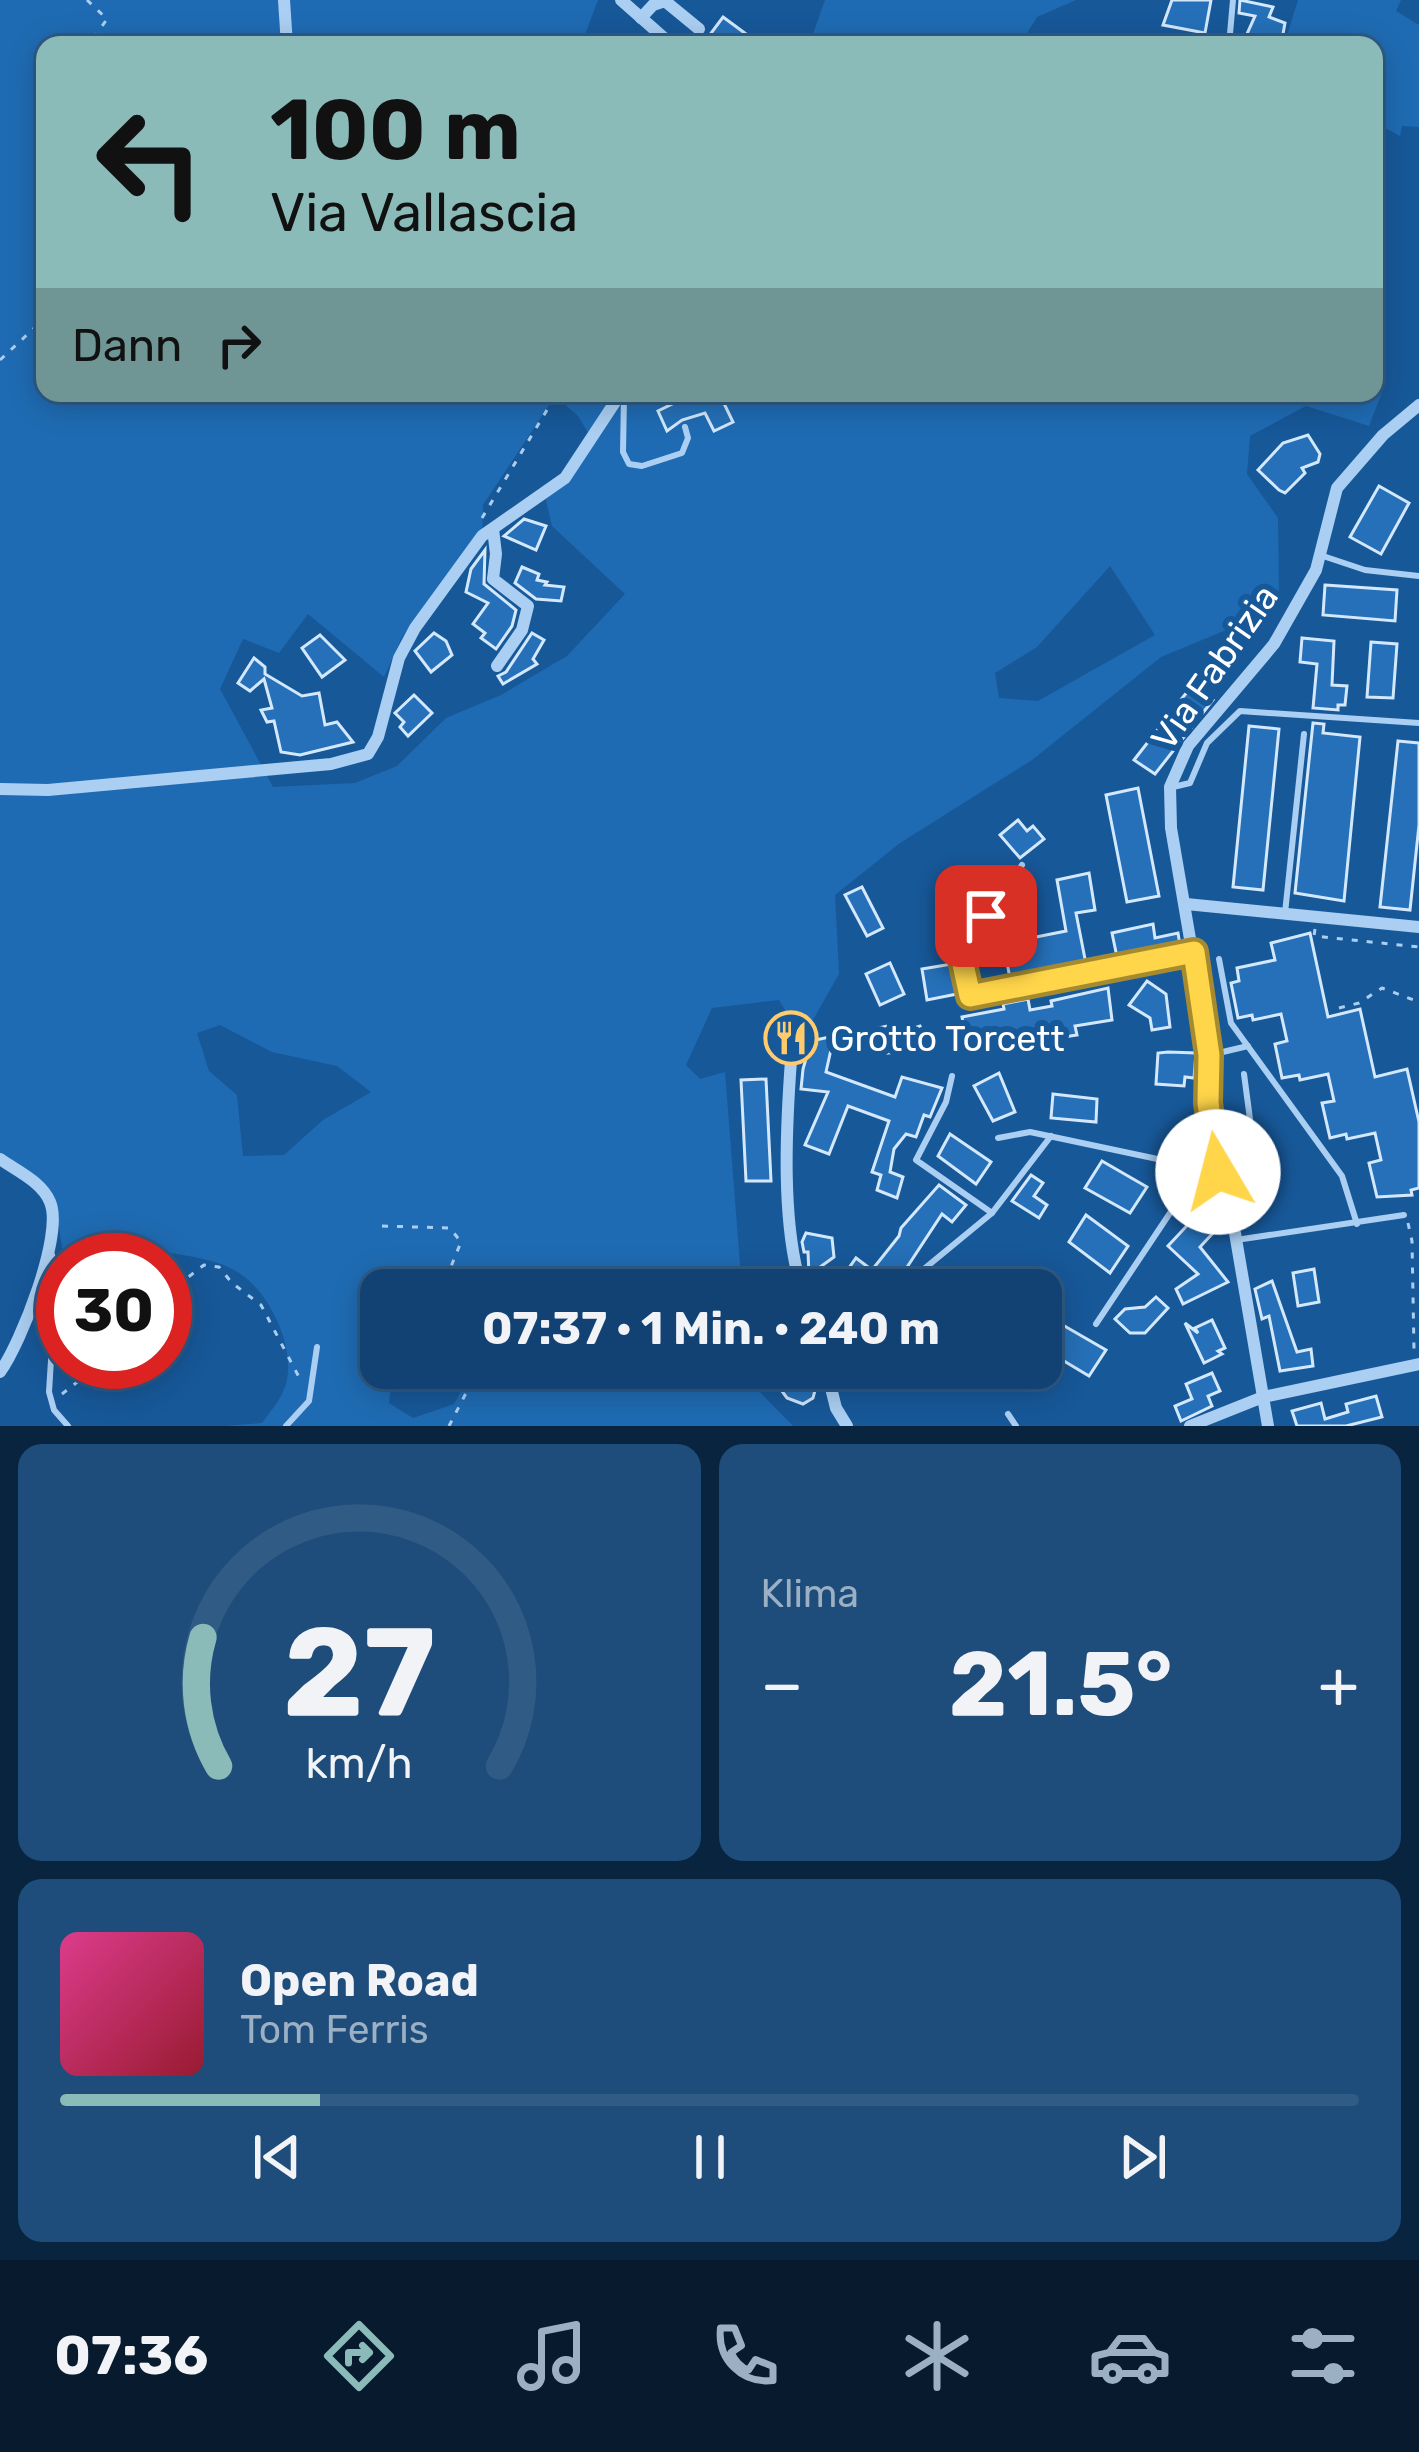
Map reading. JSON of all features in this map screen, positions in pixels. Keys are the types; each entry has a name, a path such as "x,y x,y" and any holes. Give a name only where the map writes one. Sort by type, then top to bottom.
{"street":[{"path":"284,0 286,36"},
{"path":"621,0 662,36"},
{"path":"641,18 652,5 665,1 699,29"},
{"path":"0,789 48,790 331,764 368,754 378,737 402,649 488,533 559,485 617,402"},
{"name":"Via Fabrizia","path":"1268,1426 1237,1240 1218,1172 1208,1103 1209,1055 1171,828 1170,787 1187,746 1274,644 1316,570 1336,488 1383,435 1419,405"},
{"path":"488,533 496,554 493,579 525,602 528,612 511,650 497,666"},
{"path":"1186,904 1419,927"},
{"path":"791,1060 788,1110 795,1269"},
{"path":"0,1159 48,1198 53,1219 50,1233"},
{"path":"0,1372 25,1330 36,1290"},
{"path":"1190,1426 1263,1397 1416,1365"},
{"path":"831,1389 848,1426"}],"lane":[{"path":"1230,36 1233,0"},
{"path":"623,402 623,452 629,464 642,466 682,453 687,444 685,428"},
{"path":"1320,555 1365,570 1419,576"},
{"path":"1170,787 1190,783 1207,743 1240,711 1419,723"},
{"path":"1285,913 1304,734"},
{"path":"1022,865 986,916 961,940 970,996 1194,952"},
{"path":"1219,959 1231,1023 1342,1176 1357,1224"},
{"path":"1209,1055 1248,1046"},
{"path":"1228,1216 1261,1202 1244,1075"},
{"path":"952,1076 946,1102 916,1160 992,1213"},
{"path":"998,1138 1030,1132 1218,1172"},
{"path":"924,1269 992,1213 1051,1136"},
{"path":"1096,1324 1192,1180 1218,1172"},
{"path":"1237,1240 1404,1215"},
{"path":"286,1426 309,1401 317,1347"},
{"path":"50,1389 51,1404 68,1426"},
{"path":"1007,1414 1016,1426"}],"path":[{"path":"87,0 107,20 95,36"},
{"path":"0,360 36,325"},
{"path":"488,533 482,517 552,402"},
{"path":"1315,916 1315,936 1419,947"},
{"path":"1339,1008 1359,1003 1382,988 1419,1002"},
{"path":"1404,1215 1412,1241 1416,1365"},
{"path":"382,1226 450,1228 461,1242 450,1269"},
{"path":"192,1274 204,1264 219,1267 261,1305 309,1401"},
{"path":"51,1404 69,1389"},
{"path":"449,1426 468,1389"}],"shaded area":[{"path":"0,0 598,0 584,36 36,36 36,402 551,402 483,505 482,536 402,637 384,677 308,614 279,653 243,639 220,689 273,787 355,783 397,766 446,718 501,695 567,656 625,594 552,526 545,496 590,436 562,402 1378,402 1369,426 1306,406 1250,436 1247,474 1278,518 1279,595 1255,618 1161,657 1032,760 900,843 835,895 839,974 802,1039 779,1000 712,1008 686,1065 700,1079 725,1072 740,1269 360,1269 360,1389 391,1389 389,1403 413,1418 454,1404 462,1389 757,1389 793,1426 225,1426 262,1423 281,1396 287,1377 280,1328 253,1285 225,1266 192,1257 192,1233 60,1233 55,1202 0,1160","holes":["1110,566 1155,635 1038,701 999,698 995,673 1037,647","220,1025 272,1052 337,1066 371,1092 323,1120 284,1155 243,1156 237,1095 209,1071 197,1033"]},
{"path":"825,0 1076,0 1037,17 1025,36 812,36"},
{"path":"1298,0 1401,0 1396,11 1419,25 1419,127 1402,126 1400,136 1383,127 1383,36 1287,36"}],"building":[{"path":"1172,0 1211,0 1205,33 1163,25"},
{"path":"1240,0 1273,7 1269,17 1285,23 1283,36 1246,36 1255,16 1239,13"},
{"path":"723,17 749,36 709,36"},
{"path":"676,402 723,402 733,422 714,431 705,413 667,431 658,411"},
{"path":"1308,435 1320,454 1318,462 1302,468 1305,473 1285,493 1258,470 1283,443"},
{"path":"1379,486 1409,503 1381,554 1350,537"},
{"path":"524,519 546,526 536,550 504,536"},
{"path":"485,550 484,584 516,610 512,626 496,649 473,624 488,603 466,592 471,569"},
{"path":"522,567 539,574 537,580 547,582 545,585 564,587 561,601 536,599 515,583"},
{"path":"1325,585 1397,590 1395,621 1323,615"},
{"path":"434,633 446,641 452,655 431,672 415,651"},
{"path":"532,633 544,640 533,659 537,664 503,684 498,676 506,672"},
{"path":"320,635 345,660 322,677 302,648"},
{"path":"1302,638 1334,641 1332,685 1347,686 1345,705 1338,705 1338,710 1313,708 1317,664 1300,662"},
{"path":"1371,642 1397,644 1393,698 1367,697"},
{"path":"254,658 265,667 265,674 302,696 319,693 325,725 337,722 353,742 300,755 281,752 274,721 267,722 261,710 272,708 264,679 250,691 238,683"},
{"path":"1194,683 1213,700 1155,774 1134,760"},
{"path":"414,695 432,713 408,736 395,713"},
{"path":"1313,723 1324,724 1323,733 1360,737 1344,901 1295,893"},
{"path":"1249,726 1279,729 1263,890 1233,887"},
{"path":"1398,741 1419,743 1419,825 1410,910 1380,907"},
{"path":"1138,788 1159,896 1127,902 1106,795"},
{"path":"1018,820 1027,831 1033,826 1044,839 1020,858 1000,835"},
{"path":"972,867 977,872 984,867 996,883 984,892 988,896 983,907 971,917 947,883"},
{"path":"1089,873 1095,910 1076,913 1086,964 1010,978 1000,927 1014,924 1012,918 1031,915 1036,937 1066,931 1057,880"},
{"path":"862,887 883,928 867,936 845,895"},
{"path":"1153,924 1155,938 1178,933 1180,945 1117,957 1112,933"},
{"path":"1310,933 1328,1017 1360,1009 1375,1077 1407,1069 1419,1122 1419,1188 1411,1190 1412,1195 1377,1197 1369,1163 1381,1160 1375,1133 1330,1138 1322,1103 1334,1101 1328,1074 1282,1078 1275,1044 1287,1041 1281,1014 1238,1018 1231,983 1239,981 1237,968 1275,960 1271,943"},
{"path":"890,963 904,994 880,1005 866,974"},
{"path":"952,964 957,994 927,1000 922,969"},
{"path":"1147,981 1166,994 1170,1027 1152,1030 1150,1018 1129,1005"},
{"path":"1108,988 1112,1020 1075,1026 1077,1035 968,1051 962,1017 1028,999 1030,1010 1052,1006 1051,1001"},
{"path":"897,1024 901,1032 920,1026 930,1048 879,1054 874,1029"},
{"path":"834,1036 826,1072 895,1097 902,1077 942,1088 916,1137 906,1134 894,1149 890,1172 903,1177 897,1198 877,1190 881,1175 872,1172 889,1121 848,1106 829,1154 805,1145 828,1092 801,1089 803,1069 811,1041"},
{"path":"1158,1053 1196,1053 1194,1078 1185,1077 1184,1086 1156,1084"},
{"path":"999,1073 1015,1112 993,1121 974,1086"},
{"path":"766,1079 771,1181 746,1181 741,1080"},
{"path":"1053,1094 1097,1099 1096,1122 1051,1118"},
{"path":"950,1134 991,1162 976,1184 938,1156"},
{"path":"1102,1161 1147,1187 1130,1213 1085,1188"},
{"path":"1031,1175 1043,1183 1034,1196 1047,1205 1039,1218 1012,1201"},
{"path":"939,1185 966,1205 952,1222 942,1214 906,1269 873,1269"},
{"path":"1086,1215 1128,1246 1110,1273 1069,1242"},
{"path":"1195,1217 1213,1233 1200,1247 1228,1282 1183,1304 1176,1289 1198,1274 1168,1246"},
{"path":"806,1233 832,1238 834,1257 817,1269 809,1269 802,1242"},
{"path":"856,1258 871,1269 848,1269"},
{"path":"1314,1269 1319,1302 1298,1306 1293,1273"},
{"path":"1272,1281 1297,1352 1311,1349 1313,1366 1280,1371 1269,1316 1262,1319 1255,1289"},
{"path":"1156,1297 1168,1308 1145,1333 1130,1333 1115,1319 1125,1309 1145,1307"},
{"path":"1212,1320 1225,1348 1204,1363 1185,1323 1198,1333 1195,1328"},
{"path":"1062,1325 1106,1350 1089,1376 1062,1360"},
{"path":"1212,1373 1220,1391 1208,1396 1212,1406 1181,1421 1175,1406 1192,1399 1186,1384"},
{"path":"780,1389 815,1389 813,1398 803,1404 787,1398"},
{"path":"1376,1396 1382,1417 1346,1426 1297,1426 1292,1411 1321,1403 1325,1419 1348,1412 1346,1404"}],"place":[{"name":"Grotto Torcett","path":"791,1038"}],"route":[{"path":"986,916 959,946 970,996 1194,952 1209,1055 1208,1103 1218,1172"}]}
